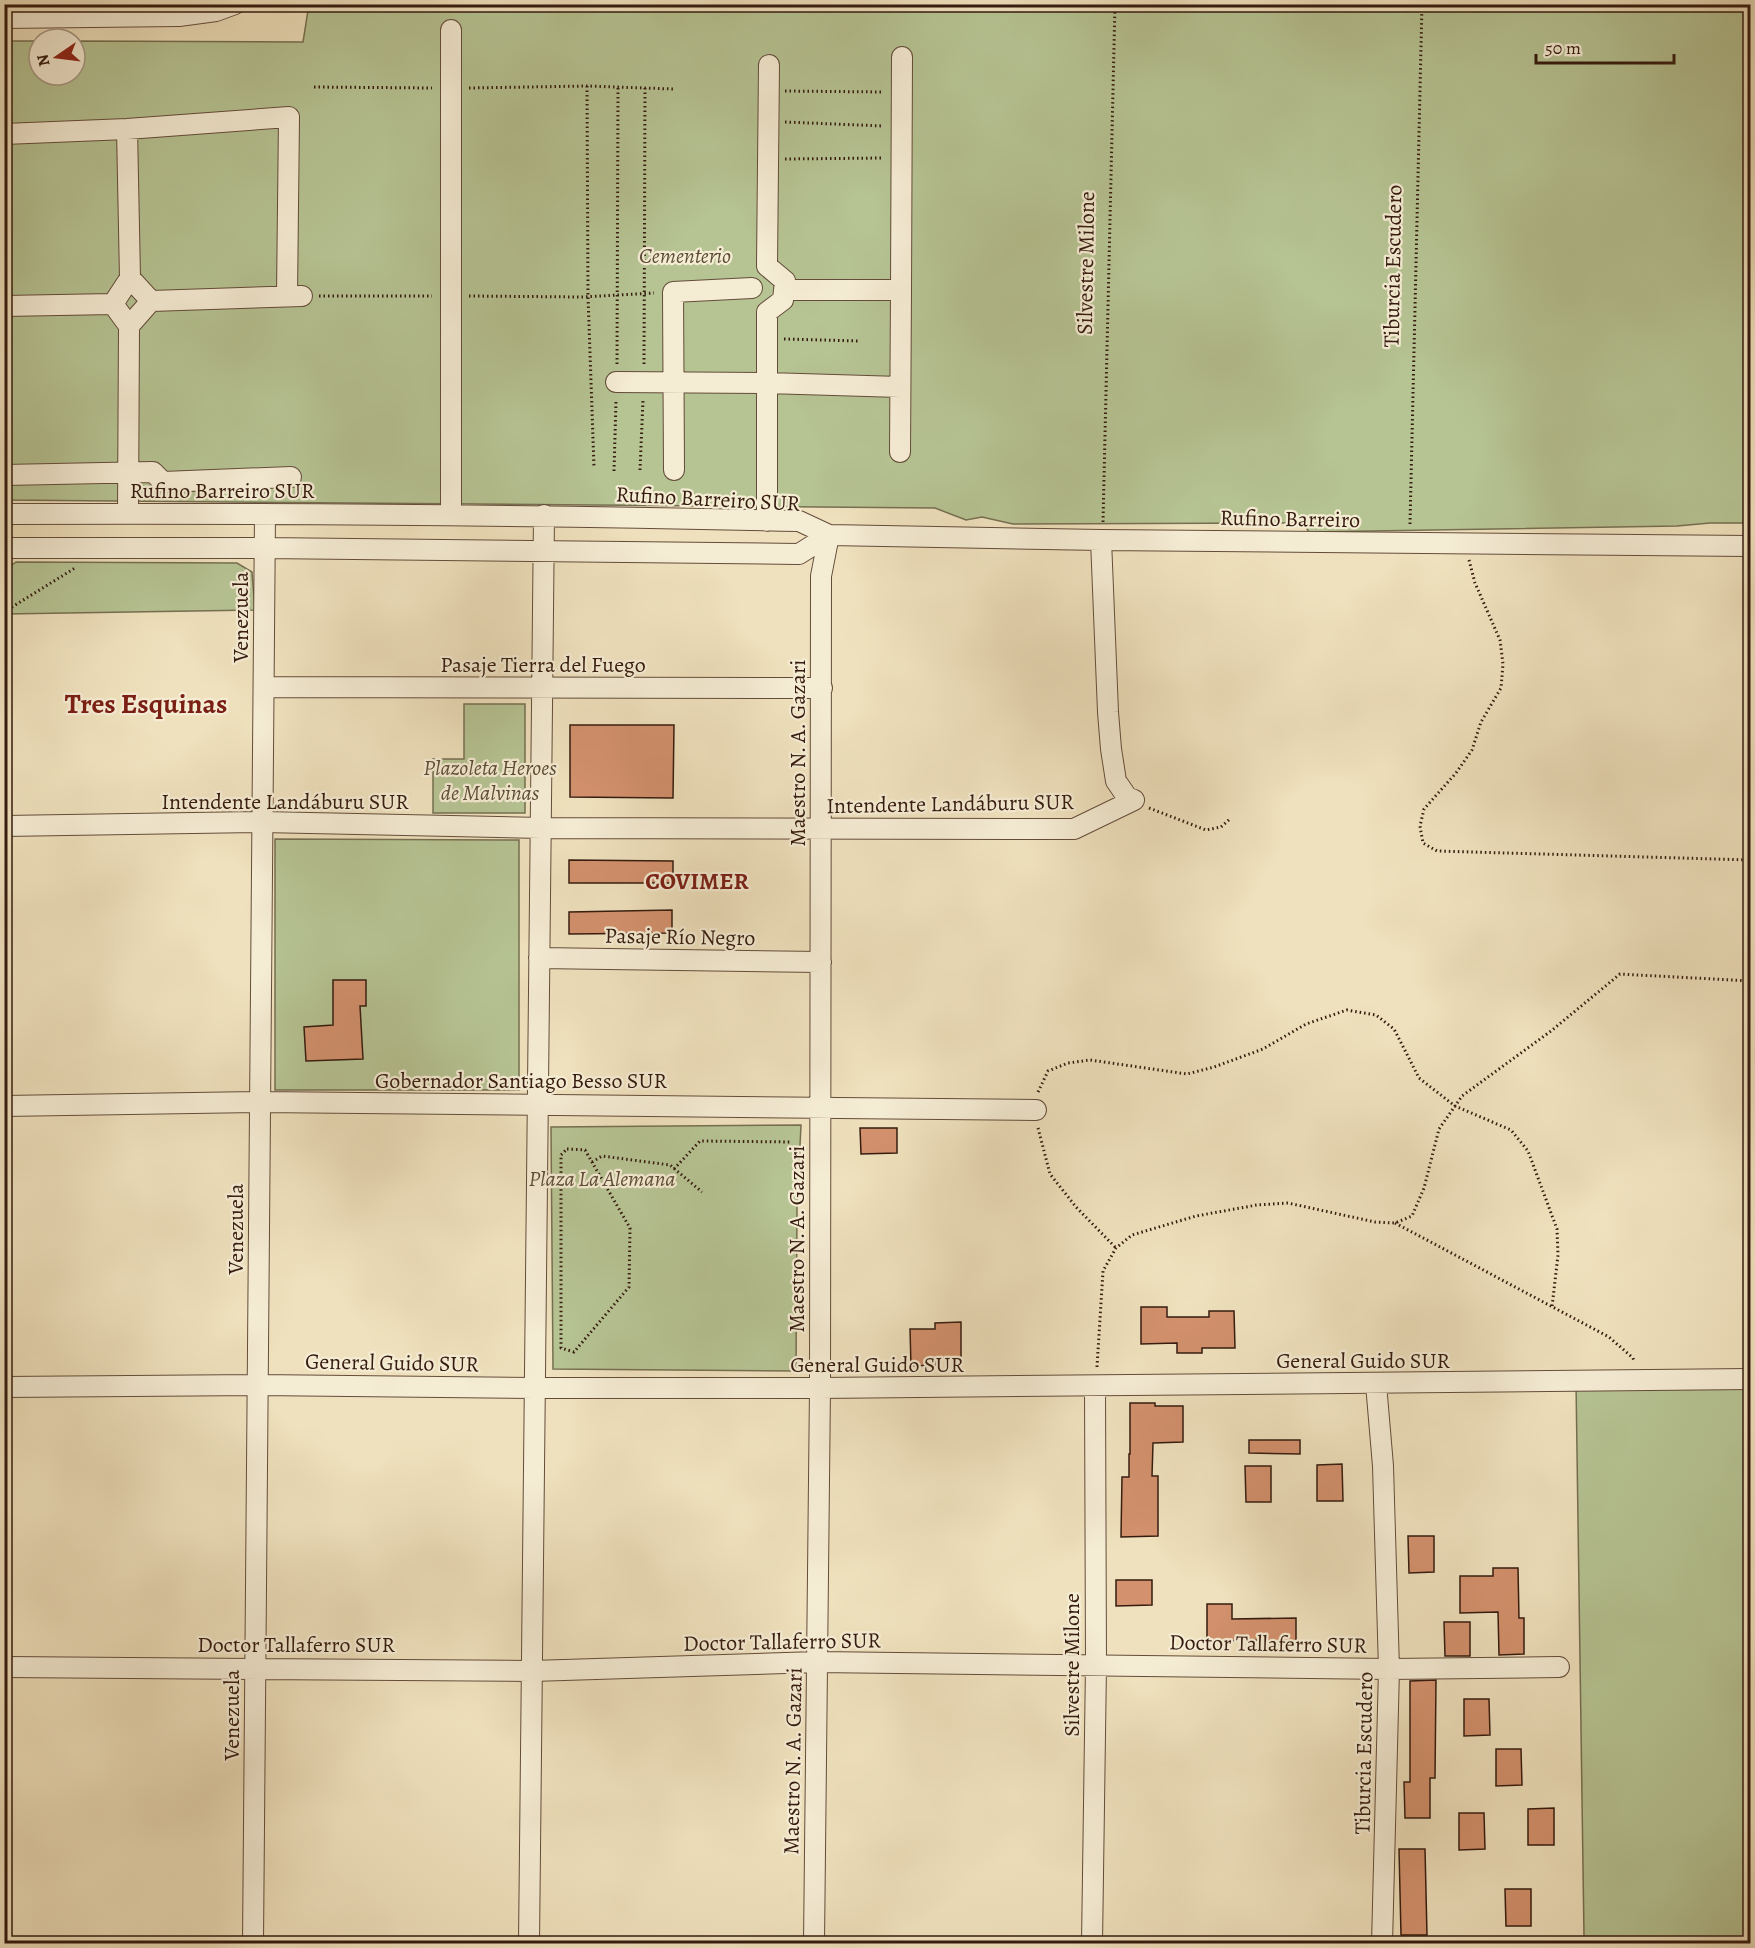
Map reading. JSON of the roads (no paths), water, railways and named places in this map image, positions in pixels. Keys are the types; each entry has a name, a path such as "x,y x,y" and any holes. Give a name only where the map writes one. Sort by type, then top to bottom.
{"street":[{"path":"68,19 82,4"},
{"path":"4,18 180,16 216,11 235,4"},
{"path":"451,30 451,514"},
{"path":"900,452 902,57"},
{"path":"767,266 769,65"},
{"path":"4,134 127,129 289,117 294,296 151,301 129,326"},
{"path":"113,304 130,278 127,129"},
{"path":"767,266 752,276 751,295 767,312 767,520"},
{"path":"767,266 785,281 783,300 767,312"},
{"path":"130,278 151,301"},
{"path":"674,470 673,292 752,288"},
{"path":"784,290 901,290"},
{"path":"4,306 113,304"},
{"path":"113,304 129,326 128,514"},
{"path":"616,382 900,387"},
{"path":"4,475 99,475 153,472 163,482 291,477"},
{"name":"Rufino Barreiro SUR","path":"4,514 451,514 767,520 799,521 830,535"},
{"name":"Venezuela","path":"253,1944 265,514"},
{"path":"529,1944 544,515"},
{"name":"Rufino Barreiro","path":"830,535 1102,532 1469,544 1750,546"},
{"name":"Intendente Landáburu SUR","path":"4,826 262,822 541,828 1074,829 1134,800 1127,797 1116,781 1111,749 1102,532"},
{"name":"Rufino Barreiro SUR","path":"4,548 265,548 799,555 830,535"},
{"name":"Maestro N. A. Gazari","path":"814,1944 820,1388 821,576 830,535"},
{"name":"Pasaje Tierra del Fuego","path":"264,687 822,688"},
{"name":"Pasaje Río Negro","path":"539,958 821,962"},
{"name":"Gobernador Santiago Besso SUR","path":"4,1106 260,1102 1036,1110"},
{"name":"General Guido SUR","path":"4,1387 258,1385 820,1388 1750,1379"},
{"name":"Tiburcia Escudero","path":"1376,1384 1383,1466 1389,1669 1382,1944"},
{"name":"Silvestre Milone","path":"1092,1944 1096,1665 1095,1386"},
{"name":"Doctor Tallaferro SUR","path":"4,1667 256,1667 532,1671 817,1662 1389,1669 1560,1668"}],"district":[{"name":"Tres Esquinas","path":"146,703"},
{"name":"COVIMER","path":"697,881"}],"park label":[{"name":"Cementerio","path":"685,255"},
{"name":"Plazoleta Heroes de Malvinas","path":"490,780"},
{"name":"Plaza La Alemana","path":"602,1178"}]}
